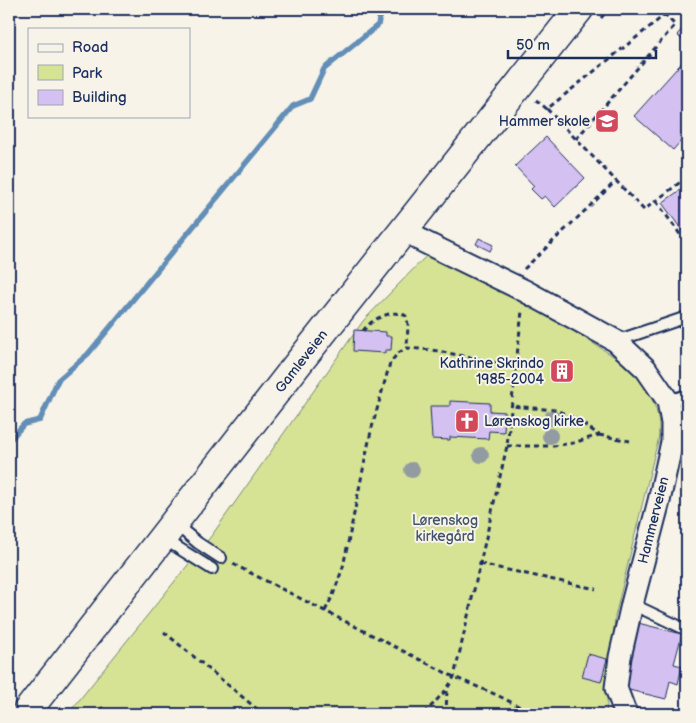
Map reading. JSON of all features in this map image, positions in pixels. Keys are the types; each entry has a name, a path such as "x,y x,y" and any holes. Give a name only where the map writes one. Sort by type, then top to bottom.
{"main road":[{"name":"Gamleveien","path":"25,714 579,9"}],"street":[{"name":"Hammerveien","path":"405,229 422,241 517,287 616,341 678,398 672,423 672,442 659,501 620,657 616,688 625,714"}],"lane":[{"path":"616,341 687,317"},
{"path":"169,531 198,543 221,558"},
{"path":"169,531 212,570"},
{"path":"632,604 687,630"}],"path":[{"path":"547,109 672,9"},
{"path":"576,139 674,25 665,15"},
{"path":"536,99 644,210 687,178"},
{"path":"424,714 447,689 454,676 507,446 515,366 517,287 616,182"},
{"path":"656,201 687,244"},
{"path":"364,331 370,323 380,318 402,313 406,316 408,324 406,348"},
{"path":"325,611 343,567 371,431 390,363 398,353 406,348 432,350 515,366"},
{"path":"511,406 556,410 575,418 599,435 630,441"},
{"path":"507,446 553,446 573,443 599,435"},
{"path":"221,558 454,676 534,714"},
{"path":"480,564 596,589"},
{"path":"164,632 264,714"},
{"path":"446,714 447,689"},
{"path":"101,707 106,714"}],"green space":[{"name":"Lørenskog kirkegård","path":"429,253 546,315 616,358 633,372 647,390 656,409 659,430 658,441 615,617 606,714 68,714 212,535 363,321"}],"building":[{"path":"687,23 687,44 677,35"},
{"path":"687,57 687,134 673,150 634,116"},
{"path":"546,137 585,178 555,207 545,196 541,199 531,189 534,186 515,166"},
{"path":"687,185 687,237 662,203"},
{"path":"479,238 493,245 490,251 476,244"},
{"path":"354,330 386,332 386,336 392,336 391,350 385,350 385,353 353,351"},
{"name":"Lørenskog kirke","path":"450,401 490,403 490,411 505,412 504,432 489,431 488,439 450,437 450,440 432,439 430,406 450,406"},
{"path":"638,623 682,634 674,664 682,666 678,684 670,681 666,699 621,688"},
{"path":"588,654 607,659 601,682 582,677"}],"waterway":[{"path":"9,441 24,424 40,420 58,380 88,354 293,106 310,99 324,69 378,25 381,9"}],"place":[{"name":"Hammer skole","path":"607,121"},
{"name":"Kathrine Skrindo 1985-2004","path":"562,371"},
{"name":"Lørenskog kirke","path":"467,421"}]}
